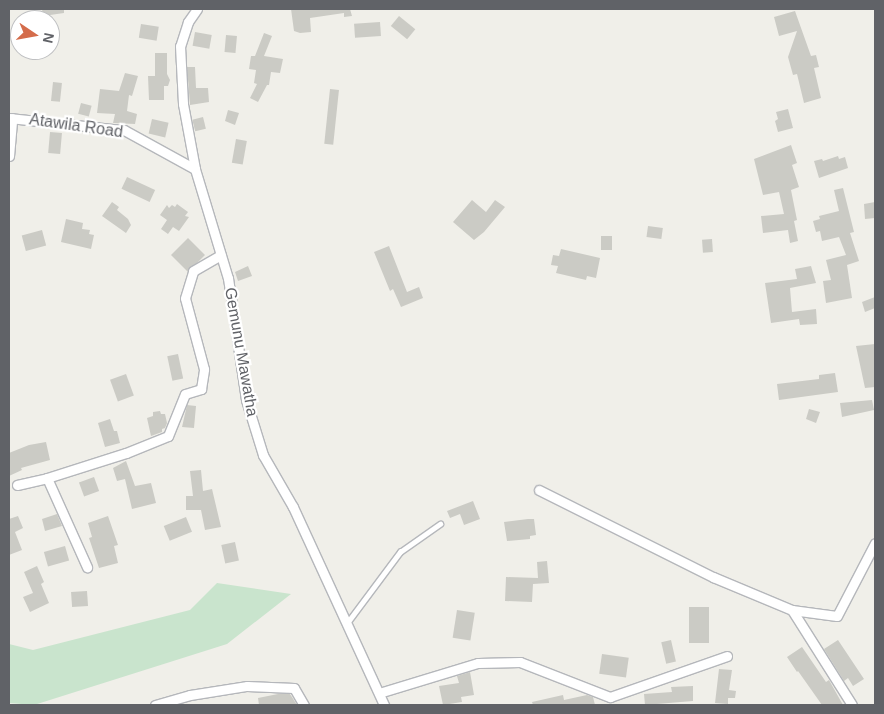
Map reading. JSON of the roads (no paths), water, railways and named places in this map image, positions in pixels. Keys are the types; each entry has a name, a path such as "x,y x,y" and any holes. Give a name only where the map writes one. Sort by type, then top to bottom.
{"street":[{"name":"Gemunu Mawatha","path":"197,9 188,22 180,46 183,104 195,169 228,278 246,400 263,455 294,507 384,705"},
{"name":"Atawila Road","path":"10,118 124,130 195,169"},
{"path":"9,156 10,118"},
{"path":"16,485 47,478 126,453 168,436 185,394 200,389 204,368 185,298 193,271 221,255"},
{"path":"47,478 87,567"},
{"path":"539,490 712,577 792,610 837,616 875,543"},
{"path":"792,610 852,705"},
{"path":"379,693 478,663 520,662 610,697 727,656"},
{"path":"155,705 190,695 247,686 294,688 304,705"}],"lane":[{"path":"347,623 400,552 440,524"}]}
